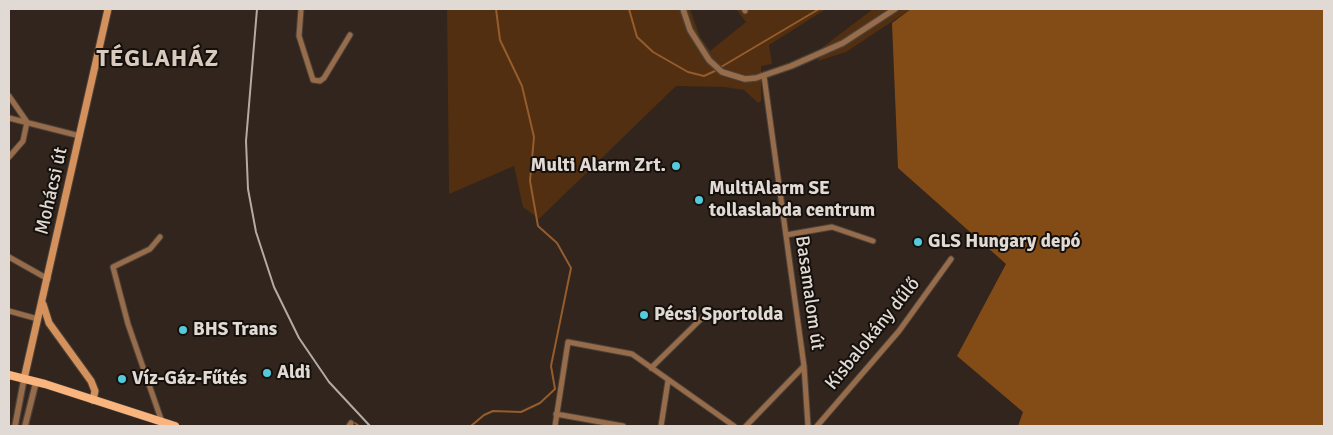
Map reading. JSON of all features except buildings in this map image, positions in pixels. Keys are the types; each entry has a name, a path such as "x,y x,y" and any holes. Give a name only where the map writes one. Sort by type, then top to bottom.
{"main road":[{"name":"Mohácsi út","path":"24,379 81,136 108,9"},
{"path":"43,301 47,317 54,330 91,381 95,391 94,400"},
{"path":"36,328 44,326 54,330"},
{"path":"9,375 175,426"}],"street":[{"path":"301,9 300,36 313,80 320,81 324,78 350,35"},
{"path":"683,9 694,38 713,65 722,72 745,79 764,76 843,43 895,9"},
{"name":"Basamalom út","path":"764,76 804,366 808,426"},
{"path":"9,96 27,122 23,140 9,157"},
{"path":"9,118 81,136"},
{"path":"786,235 832,227 873,241"},
{"path":"160,237 150,249 113,267 128,324 162,422"},
{"path":"9,257 48,279"},
{"name":"Kisbalokány dűlő","path":"817,426 899,331 951,259"},
{"path":"9,311 38,319"},
{"path":"651,368 704,316"},
{"path":"555,426 568,342 632,354 734,426"},
{"path":"746,426 804,366"},
{"path":"15,426 24,379"},
{"path":"661,426 668,380"},
{"path":"25,426 36,382"},
{"path":"556,414 623,426"}],"shaded area":[{"path":"447,9 690,9 700,37 710,51 746,22 736,9 826,9 769,45 772,64 761,66 761,101 758,103 744,90 724,87 676,86 539,219 523,207 514,166 449,194"},
{"path":"873,9 911,9 846,52 818,61 823,47"},
{"path":"911,9 1324,9 1324,426 1018,426 1023,412 957,356 1006,264 898,168 892,23"}],"waterway":[{"path":"471,426 484,415 493,411 521,412 540,403 555,389 551,366 571,268 557,243 538,226 530,181 534,137 522,86 500,40 496,9"},
{"path":"629,9 637,37 653,52 688,72 704,76 717,70"},
{"path":"721,67 819,9"},
{"path":"355,423 359,426"}],"railway":[{"path":"257,9 246,141 248,189 256,232 274,287 299,338 329,382 370,426"}],"place":[{"name":"Multi Alarm Zrt.","path":"676,166"},
{"name":"MultiAlarm SE tollaslabda centrum","path":"699,200"},
{"name":"GLS Hungary depó","path":"918,242"},
{"name":"Pécsi Sportolda","path":"644,315"},
{"name":"BHS Trans","path":"183,330"},
{"name":"Aldi","path":"267,373"},
{"name":"Víz-Gáz-Fűtés","path":"122,379"}],"district":[{"name":"TÉGLAHÁZ","path":"158,60"}]}
